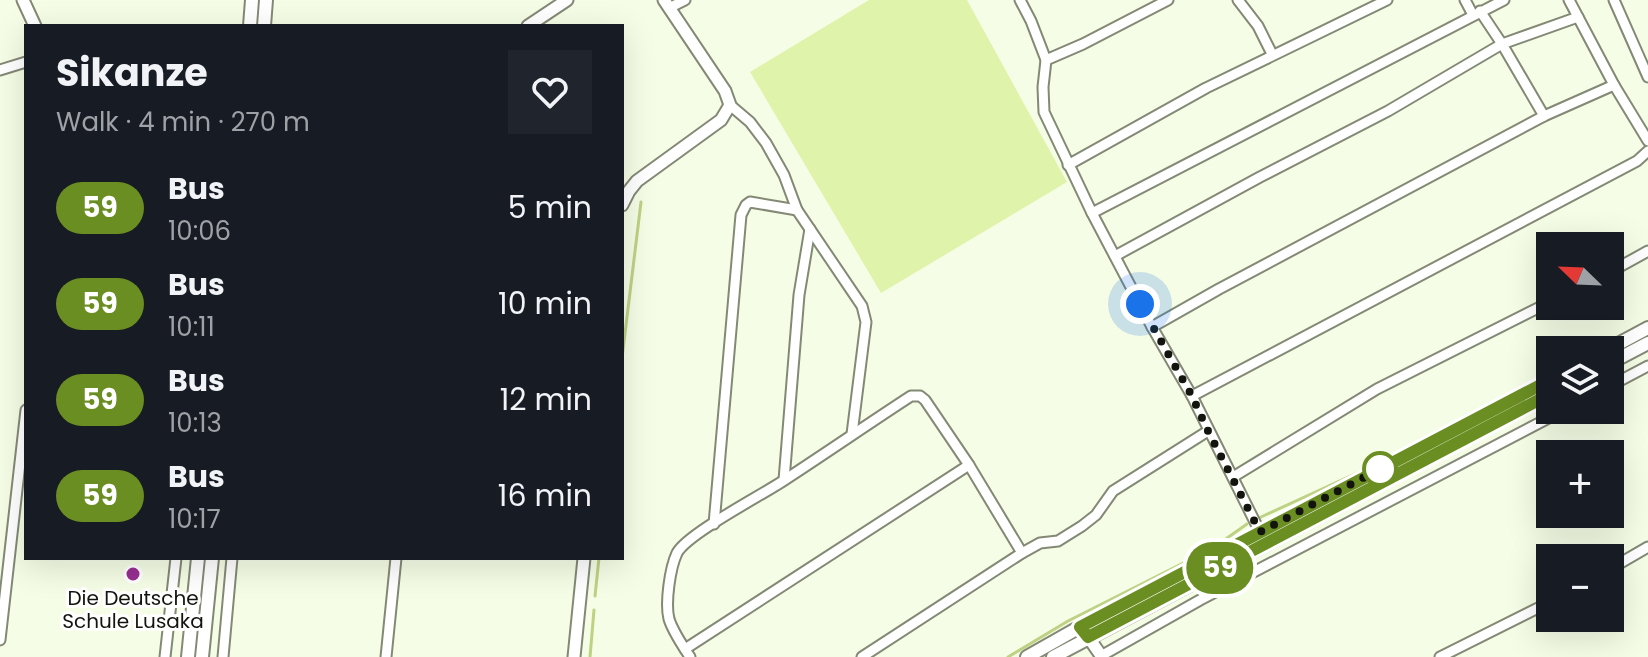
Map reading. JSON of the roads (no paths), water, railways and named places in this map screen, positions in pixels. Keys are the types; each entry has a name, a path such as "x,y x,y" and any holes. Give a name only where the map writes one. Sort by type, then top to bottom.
{"main road":[{"path":"250,24 252,0"},
{"path":"264,24 266,0"},
{"path":"1624,341 1648,328"},
{"path":"1624,356 1648,343"},
{"path":"1053,657 1084,632 1260,532 1536,387"},
{"path":"1027,657 1084,632 1536,401"},
{"path":"188,657 198,560"},
{"path":"202,657 212,560"}],"street":[{"path":"23,0 34,24"},
{"path":"531,24 567,0"},
{"path":"685,0 666,4 725,91 730,105 750,122 780,165 797,210 858,297 865,314 852,434"},
{"path":"1020,0 1046,60 1044,112 1092,213 1192,396 1260,532"},
{"path":"1046,60 1168,0"},
{"path":"1238,0 1258,26 1272,54"},
{"path":"1068,165 1206,88 1387,0"},
{"path":"1465,0 1502,44 1544,116"},
{"path":"1092,213 1504,0"},
{"path":"1569,0 1648,141"},
{"path":"1614,0 1648,77"},
{"path":"1115,256 1388,111 1502,44 1578,17"},
{"path":"0,70 24,63"},
{"path":"1152,327 1544,116 1614,85"},
{"path":"624,201 637,181 721,120 730,105"},
{"path":"1192,396 1407,284 1645,154 1648,167"},
{"path":"714,524 741,215 750,202 797,210"},
{"path":"784,480 799,295 810,229"},
{"path":"1624,264 1648,251"},
{"path":"1233,477 1377,389 1536,309"},
{"path":"1624,379 1648,366"},
{"path":"969,465 687,653 669,619 671,576 679,550 686,542 911,396 917,395 925,400 969,465 1022,553"},
{"path":"1084,632 1101,656 1200,600 1537,424"},
{"path":"0,640 24,428"},
{"path":"862,657 1022,553 1040,543 1058,541 1082,526 1096,515 1113,491 1208,431"},
{"path":"1624,561 1648,547"},
{"path":"165,657 176,560"},
{"path":"223,657 232,560"},
{"path":"386,657 396,560"},
{"path":"574,657 584,560"},
{"path":"1440,657 1536,609"}],"waterway":[{"path":"624,342 641,202"},
{"path":"1261,517 1359,472"},
{"path":"1008,657 1068,621 1213,548 1247,524"},
{"path":"595,596 599,560"},
{"path":"590,657 594,610"}],"place":[{"name":"Die Deutsche Schule Lusaka","path":"133,574"}]}
